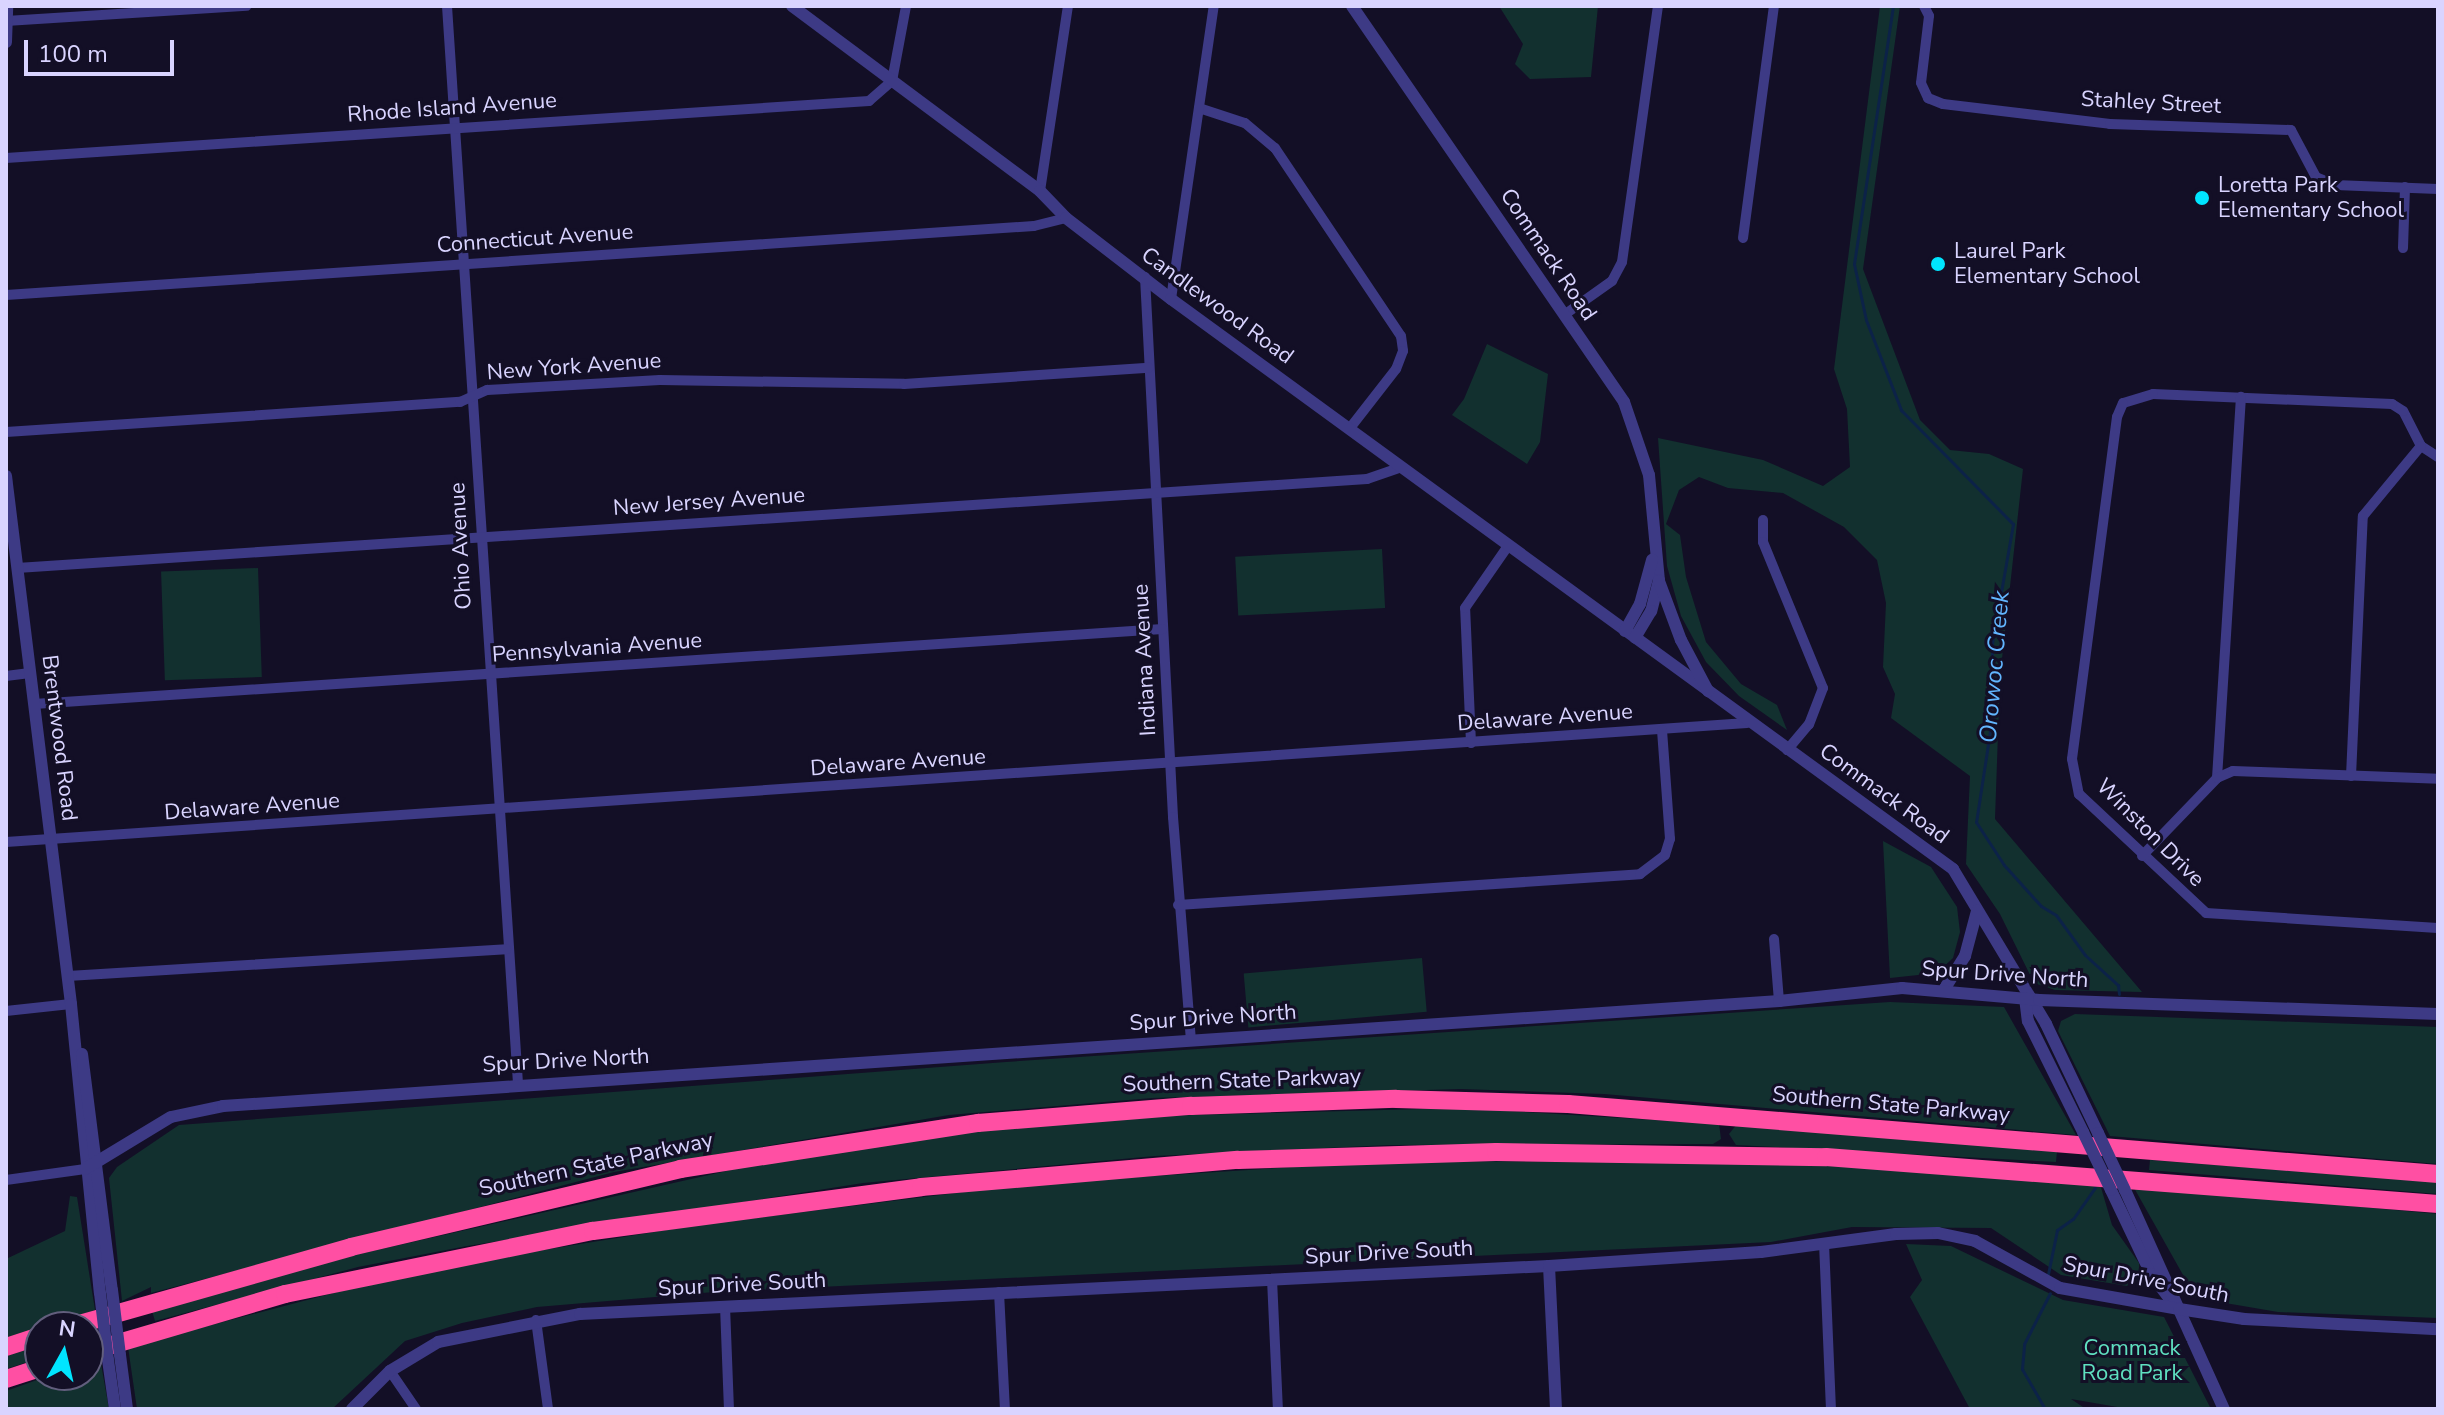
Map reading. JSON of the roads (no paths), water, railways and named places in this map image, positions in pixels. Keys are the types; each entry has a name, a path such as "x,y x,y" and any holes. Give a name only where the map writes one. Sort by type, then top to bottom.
{"highway":[{"name":"Southern State Parkway","path":"104,1317 351,1247 680,1169 978,1123 1159,1108 1396,1099 1583,1105 2438,1174"},
{"path":"104,1347 285,1294 593,1231 921,1187 1238,1160 1525,1152 1811,1157 2438,1204"}],"street":[{"path":"6,42 7,6"},
{"path":"6,20 247,6"},
{"name":"Ohio Avenue","path":"447,6 506,949 518,1083"},
{"name":"Candlewood Road","path":"792,6 1040,191 1066,218 1171,299 1630,634"},
{"path":"892,81 906,6"},
{"path":"1040,191 1068,6"},
{"path":"1171,299 1214,6"},
{"name":"Commack Road","path":"1352,6 1624,402 1649,475 1659,580 1651,611 1630,634"},
{"path":"1564,315 1612,281 1622,262 1658,6"},
{"path":"1743,238 1774,6"},
{"name":"Stahley Street","path":"1924,6 1929,16 1921,83 1928,98 1943,104 2141,125 2291,130 2316,177 2335,185 2438,189"},
{"name":"Rhode Island Avenue","path":"6,158 869,101 892,81"},
{"path":"1199,108 1245,123 1275,148 1401,336 1403,351 1396,369 1350,428"},
{"path":"2403,248 2405,187"},
{"name":"Connecticut Avenue","path":"6,295 1034,226 1066,218"},
{"name":"Indiana Avenue","path":"1145,277 1178,905 1191,1039"},
{"name":"New York Avenue","path":"6,432 460,402 487,390 660,380 904,384 1148,368"},
{"name":"Winston Drive","path":"2241,397 2153,394 2123,403 2117,417 2072,759 2079,794 2191,903 2223,918 2438,928"},
{"path":"2217,778 2241,397 2392,404 2403,411 2421,446 2438,457"},
{"path":"2351,776 2363,516 2421,446"},
{"name":"New Jersey Avenue","path":"17,568 1367,479 1401,467"},
{"name":"Brentwood Road","path":"6,476 114,1357 115,1409"},
{"path":"1763,520 1766,548 1823,688 1809,724 1787,750"},
{"path":"1471,743 1465,608 1508,546"},
{"name":"Commack Road","path":"1630,634 1654,549"},
{"path":"1659,580 1681,640 1709,694"},
{"name":"Pennsylvania Avenue","path":"34,704 1163,629"},
{"name":"Commack Road","path":"1630,634 1747,723 1953,869 2025,995 2046,1024 2224,1409"},
{"path":"6,676 30,673"},
{"name":"Delaware Avenue","path":"6,842 1747,723"},
{"path":"1178,905 1640,874 1655,868 1670,839 1662,730"},
{"path":"2142,856 2217,778 2233,771 2438,779"},
{"path":"1945,988 1965,956 1977,911"},
{"path":"1774,939 1779,1001"},
{"path":"68,976 506,949"},
{"name":"Spur Drive North","path":"6,1180 91,1166 171,1117 193,1110 518,1083 1945,988 2025,995 2043,1000 2438,1014"},
{"name":"Commack Road","path":"2025,995 2028,1021 2151,1274 2179,1309"},
{"path":"6,1011 71,1004"},
{"name":"Spur Drive South","path":"352,1409 390,1371 438,1342 536,1320 725,1306 1549,1266 1938,1233 1996,1250 2060,1288 2244,1319 2438,1329"},
{"path":"1824,1243 1831,1409"},
{"path":"1549,1266 1556,1409"},
{"path":"1272,1279 1278,1409"},
{"path":"999,1292 1005,1409"},
{"path":"725,1306 729,1409"},
{"path":"536,1320 548,1409"},
{"name":"Brentwood Road","path":"114,1357 127,1409"},
{"path":"390,1371 416,1409"}],"waterway":[{"name":"Orowoc Creek","path":"1893,6 1854,264 1866,320 1901,410 2013,524 1992,643 1992,718 1976,822 2004,865 2041,906 2056,915 2085,955 2118,985 2119,994"},
{"name":"Orowoc Creek","path":"2048,1274 2057,1230 2073,1219 2095,1188"},
{"name":"Orowoc Creek","path":"2045,1409 2022,1369 2024,1344 2050,1293"}],"place":[{"name":"Loretta Park Elementary School","path":"2202,198"},
{"name":"Laurel Park Elementary School","path":"1938,264"}],"park label":[{"name":"Commack Road Park","path":"2132,1360"}]}
